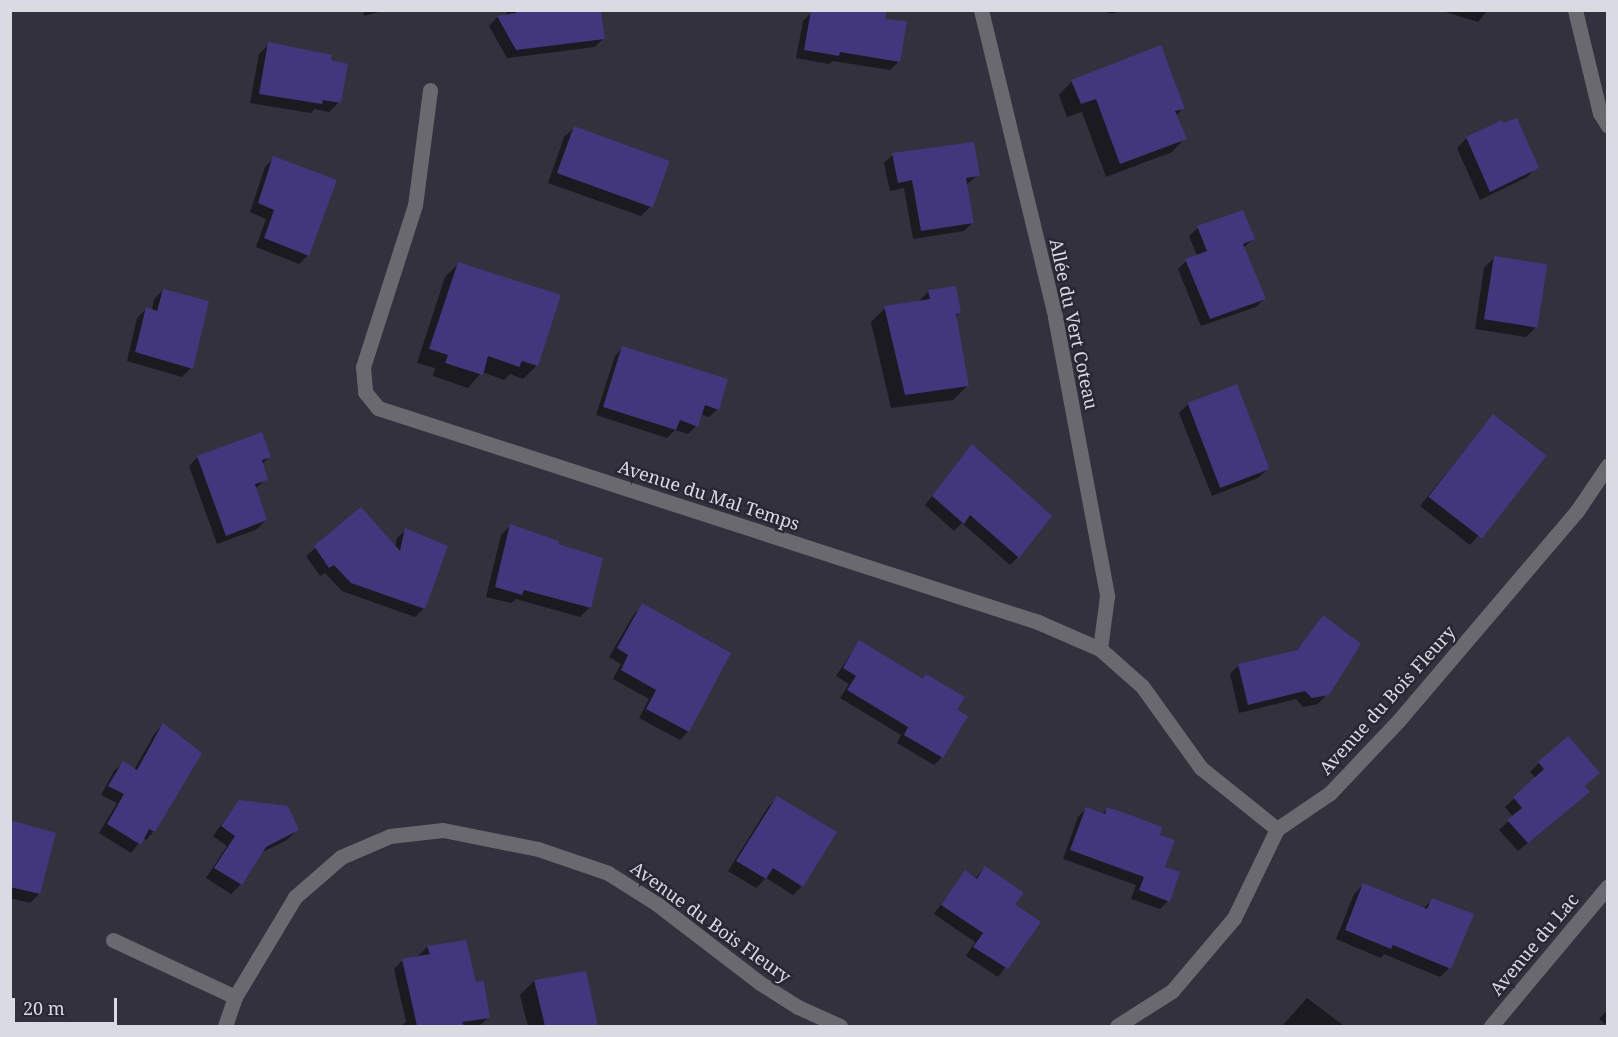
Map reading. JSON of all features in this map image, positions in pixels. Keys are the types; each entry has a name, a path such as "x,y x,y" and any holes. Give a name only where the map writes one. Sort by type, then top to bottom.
{"street":[{"name":"Allée du Vert Coteau","path":"981,10 1054,317 1107,596 1100,649"},
{"path":"1575,10 1600,113 1608,126"},
{"name":"Avenue du Mal Temps","path":"430,90 415,205 363,367 365,392 378,408 1038,622 1100,649 1142,686 1201,768 1277,829"},
{"name":"Avenue du Bois Fleury","path":"1277,829 1330,793 1399,720 1577,511 1608,465"},
{"path":"1117,1026 1172,991 1234,918 1277,829"},
{"name":"Avenue du Bois Fleury","path":"225,1026 235,997 295,897 341,856 390,836 443,830 538,849 608,873 657,904 760,983 798,1007 840,1026"},
{"name":"Avenue du Lac","path":"1491,1026 1608,886"},
{"path":"113,940 235,997"}],"building":[{"path":"516,10 601,10 605,39 516,50 497,16 516,13"},
{"path":"811,10 887,10 885,19 907,21 900,62 840,52 839,56 804,50"},
{"path":"268,42 332,55 331,60 348,64 341,103 323,100 322,104 259,94"},
{"path":"1161,45 1185,109 1175,111 1187,139 1120,164 1096,99 1081,104 1071,80"},
{"path":"1517,118 1539,168 1490,192 1466,137 1502,120 1503,123"},
{"path":"574,126 670,161 653,208 557,173"},
{"path":"974,142 980,176 966,178 974,223 921,231 912,180 898,183 892,153"},
{"path":"273,156 337,180 309,256 264,238 274,210 258,203"},
{"path":"1243,210 1255,239 1243,244 1266,299 1210,319 1185,259 1207,251 1197,226"},
{"path":"1494,256 1547,264 1537,328 1484,319"},
{"path":"458,262 561,295 538,366 522,361 519,367 488,356 483,375 445,363 448,355 429,349"},
{"path":"956,286 961,313 956,314 969,386 905,395 884,306 930,299 928,290"},
{"path":"163,289 209,301 193,369 135,352 146,307 157,311"},
{"path":"622,346 728,379 719,410 705,405 698,427 680,420 676,430 603,407"},
{"path":"1237,384 1270,469 1220,488 1188,403"},
{"path":"1493,414 1547,456 1482,539 1428,497"},
{"path":"262,432 271,457 262,460 268,480 255,484 267,520 226,536 197,456"},
{"path":"972,444 1052,516 1019,558 970,515 964,524 932,496"},
{"path":"361,507 400,551 405,528 448,546 425,609 351,583 334,565 329,568 314,546"},
{"path":"510,524 559,541 558,544 603,558 591,608 524,590 522,595 495,587"},
{"path":"642,603 731,653 689,732 646,709 656,690 621,670 628,655 617,648"},
{"path":"1323,615 1361,644 1329,695 1312,698 1305,691 1248,705 1238,664 1297,650"},
{"path":"859,640 923,679 926,674 965,697 957,710 968,716 943,758 904,735 908,727 847,690 856,676 843,668"},
{"path":"163,723 202,753 155,832 149,829 141,845 107,824 124,794 108,786 123,761 137,770"},
{"path":"1568,736 1600,773 1585,786 1590,792 1528,843 1507,820 1522,808 1513,797 1544,769 1538,762"},
{"path":"777,796 837,832 803,887 773,868 766,879 736,861"},
{"path":"239,800 288,806 299,830 266,847 242,885 214,868 235,836 221,826"},
{"path":"1086,807 1105,814 1107,807 1136,817 1162,827 1160,835 1175,840 1165,867 1180,872 1170,902 1139,890 1144,877 1070,850"},
{"path":"10,820 56,833 40,894 10,887"},
{"path":"985,866 1024,893 1015,904 1041,922 1008,969 973,947 983,933 941,905 965,870 977,879"},
{"path":"1363,883 1427,909 1432,898 1474,914 1451,969 1393,945 1391,949 1345,930"},
{"path":"466,940 476,982 483,980 490,1018 462,1022 464,1026 417,1026 402,959 430,954 427,946"},
{"path":"586,971 598,1026 545,1026 534,980"}]}
